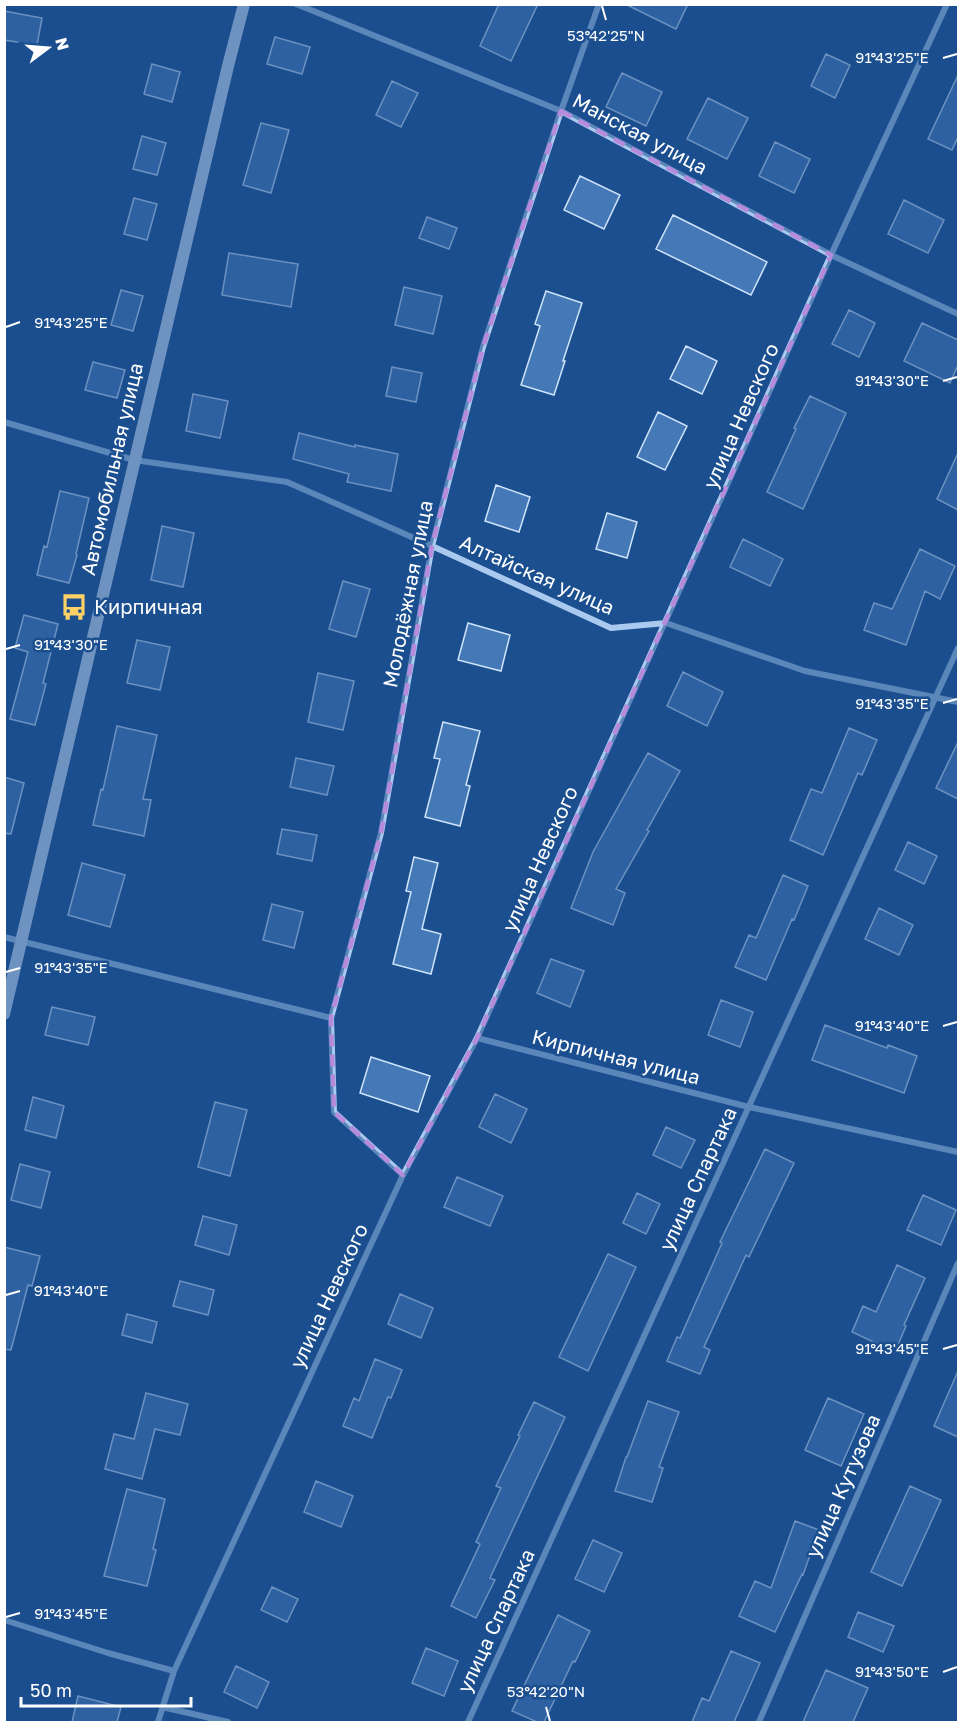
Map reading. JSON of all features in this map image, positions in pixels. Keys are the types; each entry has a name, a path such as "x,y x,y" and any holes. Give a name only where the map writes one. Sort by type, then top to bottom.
{"street":[{"name":"Автомобильная улица","path":"4,1014 244,4"},
{"name":"Манская улица","path":"296,4 561,111 831,255 958,314"},
{"name":"Молодёжная улица","path":"403,1175 334,1112 331,1018 381,833 432,546 483,347 598,4"},
{"name":"улица Невского","path":"158,1722 174,1671 403,1175 477,1038 947,4"},
{"name":"Алтайская улица","path":"4,422 134,460 287,482 611,628 666,623 805,671 958,702"},
{"name":"улица Спартака","path":"468,1722 958,648"},
{"path":"4,937 331,1018"},
{"name":"Кирпичная улица","path":"477,1038 749,1107 958,1152"},
{"name":"улица Кутузова","path":"759,1722 958,1263"},
{"path":"4,1620 174,1671"},
{"path":"162,1707 228,1722"}],"highlighted area":[{"path":"561,111 831,255 477,1038 403,1175 334,1112 331,1018 381,833 432,546 483,347"}],"building":[{"path":"499,4 538,4 511,61 480,46"},
{"path":"625,4 688,4 676,29"},
{"path":"4,11 42,18 37,45 4,40"},
{"path":"275,37 310,47 302,74 267,64"},
{"path":"826,54 850,65 835,98 811,86"},
{"path":"152,64 180,72 172,102 144,94"},
{"path":"622,73 662,92 646,126 606,107"},
{"path":"958,75 958,137 952,150 928,139"},
{"path":"392,81 418,93 401,127 376,115"},
{"path":"708,98 748,118 727,159 687,139"},
{"path":"261,123 289,130 271,193 243,185"},
{"path":"142,136 166,143 157,175 133,169"},
{"path":"775,142 810,159 794,193 759,176"},
{"path":"580,176 620,195 604,229 564,210"},
{"path":"134,198 157,204 147,240 124,234"},
{"path":"904,200 944,220 928,253 888,234"},
{"path":"673,215 767,262 751,295 656,249"},
{"path":"427,217 457,228 449,249 419,238"},
{"path":"229,253 298,264 291,307 222,295"},
{"path":"404,287 442,296 433,334 395,325"},
{"path":"121,290 143,296 133,331 111,325"},
{"path":"546,291 582,303 554,395 521,385 540,326 535,324"},
{"path":"849,310 875,323 859,357 832,344"},
{"path":"922,323 958,340 958,365 950,383 904,361"},
{"path":"686,346 717,361 702,394 670,379"},
{"path":"93,362 125,370 117,398 85,390"},
{"path":"392,367 422,373 416,402 386,396"},
{"path":"193,394 228,401 220,438 186,431"},
{"path":"810,396 846,413 803,509 767,492"},
{"path":"658,412 687,426 665,470 637,457"},
{"path":"299,433 355,447 355,445 398,454 391,491 347,482 349,474 293,459"},
{"path":"958,453 958,510 937,499"},
{"path":"496,485 530,497 519,532 485,521"},
{"path":"60,491 89,498 69,583 37,575 44,546 47,547"},
{"path":"607,513 637,522 627,558 596,549"},
{"path":"162,526 194,533 183,587 151,580"},
{"path":"743,539 783,559 770,586 730,567"},
{"path":"920,549 955,566 940,599 925,591 906,645 864,630 874,603 892,609"},
{"path":"343,581 370,589 356,637 329,629"},
{"path":"24,615 58,624 35,725 10,719 28,652 15,648"},
{"path":"468,623 510,635 501,671 458,660"},
{"path":"137,640 170,647 160,690 127,683"},
{"path":"683,672 723,692 707,726 667,706"},
{"path":"318,673 354,681 343,730 308,722"},
{"path":"443,722 480,731 466,785 470,786 460,826 425,817 440,759 434,758"},
{"path":"117,726 157,735 143,799 151,800 144,836 93,825"},
{"path":"849,728 877,740 862,775 858,773 823,855 790,840 811,789 822,793"},
{"path":"958,742 958,799 936,788"},
{"path":"648,753 680,771 616,889 625,893 613,925 571,908 593,852"},
{"path":"296,758 334,766 327,795 290,787"},
{"path":"4,777 24,783 11,834 4,833"},
{"path":"282,829 317,835 312,861 277,854"},
{"path":"908,842 937,856 924,884 895,870"},
{"path":"414,857 438,863 422,929 441,934 431,974 393,964 411,892 406,891"},
{"path":"82,863 125,875 110,927 68,915"},
{"path":"783,875 808,886 766,980 735,967 749,935 756,938"},
{"path":"272,904 303,912 294,948 263,940"},
{"path":"879,908 913,925 899,955 865,939"},
{"path":"551,959 584,971 570,1007 537,993"},
{"path":"721,1000 753,1012 740,1047 708,1035"},
{"path":"52,1007 95,1017 88,1045 45,1035"},
{"path":"825,1025 887,1048 888,1045 917,1056 904,1093 812,1060"},
{"path":"371,1057 430,1076 418,1112 360,1093"},
{"path":"495,1094 527,1109 511,1143 479,1127"},
{"path":"33,1097 64,1106 56,1138 25,1130"},
{"path":"215,1102 247,1110 230,1176 198,1167"},
{"path":"666,1127 695,1140 681,1168 653,1155"},
{"path":"765,1149 794,1163 749,1257 746,1255 704,1347 710,1350 700,1374 667,1361 677,1337 680,1338 722,1243 720,1242"},
{"path":"20,1164 50,1172 41,1208 11,1200"},
{"path":"457,1177 503,1196 490,1226 444,1207"},
{"path":"637,1193 660,1204 646,1234 623,1223"},
{"path":"923,1195 956,1210 941,1245 907,1230"},
{"path":"203,1216 237,1225 229,1255 195,1245"},
{"path":"4,1247 40,1256 32,1286 28,1285 11,1350 4,1349"},
{"path":"608,1254 636,1267 588,1371 559,1357"},
{"path":"897,1265 925,1278 904,1325 906,1326 895,1352 852,1332 863,1306 876,1312"},
{"path":"180,1281 214,1290 208,1315 173,1306"},
{"path":"400,1294 433,1308 421,1338 388,1324"},
{"path":"127,1314 157,1322 152,1343 122,1335"},
{"path":"375,1359 402,1370 391,1398 388,1397 372,1438 343,1426 354,1398 359,1401"},
{"path":"958,1371 958,1437 934,1426"},
{"path":"146,1393 188,1404 180,1435 155,1429 142,1479 105,1469 114,1434 134,1439"},
{"path":"828,1398 864,1414 841,1466 805,1450"},
{"path":"648,1401 679,1412 659,1467 663,1468 652,1502 615,1491"},
{"path":"534,1402 565,1417 490,1578 495,1580 476,1618 451,1606 480,1544 476,1542 501,1488 496,1486"},
{"path":"316,1481 353,1496 341,1527 304,1512"},
{"path":"910,1486 941,1500 902,1586 871,1572"},
{"path":"127,1489 165,1499 147,1586 104,1576"},
{"path":"795,1521 819,1530 803,1575 775,1632 739,1616 755,1581 771,1588"},
{"path":"593,1540 622,1553 604,1592 575,1579"},
{"path":"272,1587 298,1599 287,1622 261,1610"},
{"path":"858,1612 894,1626 883,1652 848,1637"},
{"path":"558,1615 590,1631 544,1722 537,1722 512,1711"},
{"path":"426,1648 458,1661 444,1696 412,1683"},
{"path":"731,1651 760,1663 734,1722 692,1722 702,1698 709,1701"},
{"path":"236,1666 269,1682 257,1708 224,1692"},
{"path":"826,1670 868,1688 853,1722 803,1722"},
{"path":"78,1696 121,1707 117,1722 72,1722"}],"place":[{"name":"Кирпичная","path":"74,607"}]}
